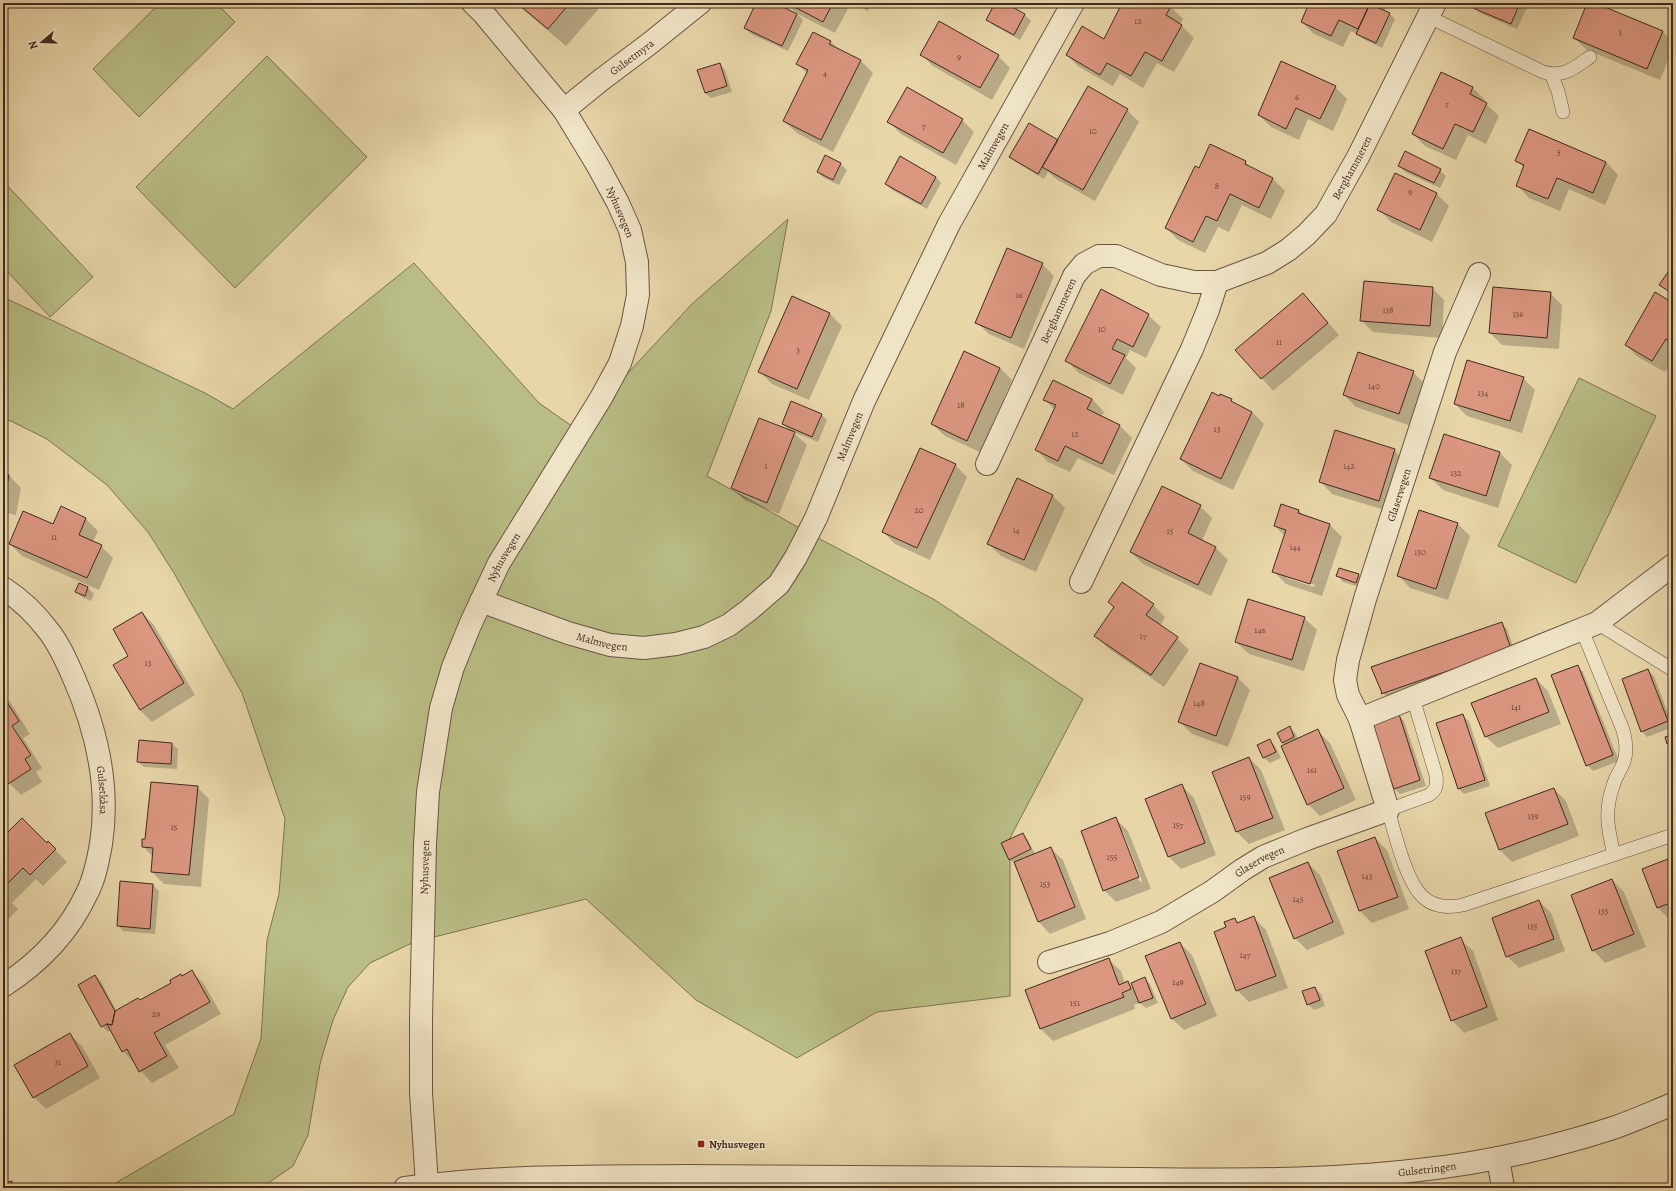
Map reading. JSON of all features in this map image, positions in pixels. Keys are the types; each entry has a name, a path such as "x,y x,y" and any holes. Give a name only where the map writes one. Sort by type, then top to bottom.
{"street":[{"name":"Nyhusvegen","path":"427,1185 421,1093 421,1017 425,844 428,792 441,708 453,667 470,625 499,562 601,398 620,363 632,326 638,295 637,262 630,230 618,203 598,166 564,110 484,14 473,3"},
{"name":"Gulsetmyra","path":"564,110 700,3"},
{"name":"Malmvegen","path":"481,601 568,633 610,645 644,648 676,644 704,637 729,625 773,589 796,557 816,518 864,400 949,224 1073,3"},
{"name":"Berghammeren","path":"987,464 1074,276 1084,264 1099,256 1116,256 1161,275 1194,282 1217,282 1267,263 1288,250 1306,235 1326,214 1358,157 1432,10"},
{"name":"Glaservegen","path":"1049,962 1110,943 1161,922 1213,892 1242,870 1263,857 1307,839 1388,810 1360,719 1348,695 1345,680 1348,660 1365,599 1445,352 1480,274"},
{"path":"1081,582 1192,349 1208,310 1217,282"},
{"path":"1360,719 1590,627 1673,565"},
{"name":"Gulsetkåsa","path":"3,588 32,612 44,625 67,661 83,697 95,735 104,795 104,823 98,861 88,892 74,917 58,939 38,959 3,986"},
{"name":"Gulsetringen","path":"405,1188 427,1185 508,1180 604,1176 1150,1179 1349,1177 1422,1170 1498,1158 1559,1144 1615,1127 1673,1104"},
{"path":"1498,1158 1504,1188"}],"lane":[{"path":"1432,10 1551,74 1562,74 1590,57"},
{"path":"1551,74 1558,91 1562,112"},
{"path":"1590,627 1673,670"},
{"path":"1590,627 1627,747 1624,762 1613,785 1608,809 1607,825 1614,855"},
{"path":"1412,698 1436,775 1437,785 1434,792 1429,795 1388,810 1402,856 1413,882 1422,896 1431,902 1443,906 1453,907 1463,905 1673,835"}],"green space":[{"path":"160,3 216,3 235,22 139,117 93,69"},
{"path":"267,56 367,157 235,288 136,187"},
{"path":"3,181 93,277 50,317 3,267"},
{"path":"788,219 771,311 707,476 803,530 935,600 1083,699 1010,838 1010,996 877,1012 797,1058 696,1000 586,899 414,942 370,963 348,987 333,1020 320,1064 308,1135 293,1166 261,1188 107,1188 234,1114 261,1039 267,940 279,894 285,819 242,693 174,573 148,532 107,485 47,439 11,421 3,419 3,297 205,393 233,409 414,263 539,403 576,429 692,304"},
{"path":"1579,378 1656,416 1576,583 1498,546"}],"building":[{"path":"517,3 570,3 548,29"},
{"path":"756,3 775,3 797,14 782,46 744,28"},
{"path":"787,3 833,3 823,22"},
{"path":"995,3 1005,3 1025,14 1014,35 986,20"},
{"path":"1122,3 1166,3 1171,6 1166,15 1182,25 1162,61 1145,52 1131,76 1107,63 1100,75 1066,55 1082,26 1104,39"},
{"path":"1309,3 1370,3 1358,29 1339,20 1331,36 1301,22"},
{"path":"1475,3 1520,3 1511,24 1473,8"},
{"path":"1587,3 1595,3 1663,31 1647,69 1573,38"},
{"path":"1370,4 1390,13 1376,43 1356,34"},
{"path":"939,21 999,55 980,88 920,55"},
{"path":"813,32 831,41 829,44 861,60 821,140 783,121 808,70 796,64"},
{"path":"1281,61 1336,86 1320,119 1296,108 1286,129 1258,115"},
{"path":"720,63 727,86 705,93 697,70"},
{"path":"1441,72 1473,87 1470,94 1487,103 1473,132 1455,124 1443,149 1412,134"},
{"path":"1088,86 1128,109 1083,190 1042,167"},
{"path":"907,87 963,119 943,153 887,122"},
{"path":"1029,123 1058,140 1038,174 1009,157"},
{"path":"1529,129 1606,162 1593,193 1557,178 1548,199 1516,186 1524,165 1515,161"},
{"path":"1210,144 1246,161 1245,164 1273,178 1259,208 1230,194 1217,221 1206,216 1193,242 1165,228 1195,166 1199,168"},
{"path":"1405,151 1441,169 1434,183 1398,166"},
{"path":"825,155 841,163 833,180 817,172"},
{"path":"900,156 936,177 921,204 885,184"},
{"path":"1395,173 1437,193 1420,230 1377,210"},
{"path":"1007,248 1043,263 1011,338 975,323"},
{"path":"1672,266 1673,267 1673,294 1659,285"},
{"path":"1364,281 1433,287 1430,326 1360,321"},
{"path":"1493,287 1551,292 1547,338 1489,333"},
{"path":"1101,289 1149,314 1133,347 1117,339 1112,349 1125,355 1110,384 1065,361"},
{"path":"1655,292 1673,303 1673,343 1666,339 1652,361 1625,345"},
{"path":"1303,293 1328,323 1261,379 1235,350"},
{"path":"792,296 830,313 797,389 758,372"},
{"path":"964,351 1000,368 967,441 931,424"},
{"path":"1358,352 1414,371 1399,414 1343,395"},
{"path":"1467,360 1524,377 1510,421 1454,404"},
{"path":"1053,380 1092,399 1087,409 1120,425 1102,464 1065,446 1058,461 1035,450 1056,405 1043,400"},
{"path":"1212,392 1219,396 1220,394 1232,399 1231,401 1252,412 1221,479 1180,459"},
{"path":"791,401 822,414 812,437 782,424"},
{"path":"759,418 795,432 767,503 731,488"},
{"path":"1335,430 1395,449 1379,501 1319,482"},
{"path":"1444,434 1500,452 1486,496 1429,478"},
{"path":"920,448 956,464 917,548 882,532"},
{"path":"3,473 9,475 4,503 3,503"},
{"path":"1017,478 1053,495 1024,560 987,544"},
{"path":"1162,486 1201,505 1188,533 1216,547 1198,585 1130,552"},
{"path":"1281,504 1299,510 1298,513 1330,524 1310,584 1272,572 1286,530 1274,526"},
{"path":"61,506 86,518 79,535 102,545 87,578 9,544 23,511 53,524"},
{"path":"1419,510 1458,523 1436,589 1397,576"},
{"path":"1339,568 1359,574 1356,583 1336,576"},
{"path":"1122,582 1154,604 1146,615 1178,637 1151,675 1094,636 1114,607 1108,602"},
{"path":"79,583 88,587 85,596 75,592"},
{"path":"1248,599 1305,617 1292,660 1235,642"},
{"path":"142,612 184,683 140,710 113,665 128,656 113,629"},
{"path":"1502,622 1511,649 1381,694 1382,693 1371,667"},
{"path":"1200,663 1238,677 1216,736 1178,722"},
{"path":"1578,665 1613,755 1586,766 1551,675"},
{"path":"1648,669 1668,721 1641,732 1622,679"},
{"path":"1536,678 1549,712 1485,737 1471,703"},
{"path":"3,696 19,721 12,726 31,755 25,759 31,769 8,784 3,776"},
{"path":"1673,706 1673,717 1669,708"},
{"path":"1399,714 1420,780 1394,789 1371,723"},
{"path":"1463,714 1485,780 1458,789 1436,723"},
{"path":"1290,726 1294,737 1282,743 1277,733"},
{"path":"1318,729 1344,788 1307,805 1281,746"},
{"path":"1673,734 1673,742 1667,744 1665,737"},
{"path":"1270,739 1276,752 1263,758 1257,745"},
{"path":"139,740 172,743 171,764 137,762"},
{"path":"1249,757 1273,818 1236,832 1212,772"},
{"path":"151,782 198,786 189,875 151,872 153,848 142,847 142,839 145,839"},
{"path":"1182,784 1205,843 1168,857 1145,799"},
{"path":"1554,788 1568,824 1499,850 1485,813"},
{"path":"1116,817 1139,877 1103,891 1081,831"},
{"path":"22,818 47,843 48,841 56,849 30,875 23,868 3,888 3,837"},
{"path":"1023,833 1031,849 1009,860 1001,843"},
{"path":"1375,837 1398,897 1359,911 1337,851"},
{"path":"1051,847 1075,907 1038,922 1014,862"},
{"path":"1673,857 1673,902 1657,908 1642,869"},
{"path":"1308,862 1333,922 1294,939 1269,878"},
{"path":"1612,879 1634,934 1592,951 1571,895"},
{"path":"120,881 153,884 150,929 117,926"},
{"path":"3,892 7,896 3,901"},
{"path":"1539,900 1554,939 1506,957 1492,918"},
{"path":"1254,916 1276,976 1236,991 1214,932 1226,927 1224,922 1235,918 1237,923"},
{"path":"1461,937 1487,1007 1451,1021 1425,951"},
{"path":"1180,942 1206,1004 1171,1019 1145,956"},
{"path":"1109,958 1119,985 1128,981 1131,989 1122,993 1124,997 1040,1029 1025,990"},
{"path":"192,970 210,1002 154,1033 167,1056 139,1072 127,1049 122,1052 107,1024 112,1025 115,1011 138,998 140,1000 171,983 170,980 181,974 182,976"},
{"path":"95,975 115,1011 112,1025 107,1024 101,1027 78,985"},
{"path":"1145,977 1153,998 1139,1003 1131,983"},
{"path":"1315,987 1320,1000 1307,1005 1302,991"},
{"path":"70,1033 88,1066 33,1098 14,1065"},
{"path":"12,1181 13,1188 3,1188 3,1183"}],"place":[{"name":"Nyhusvegen","path":"701,1144"}]}
